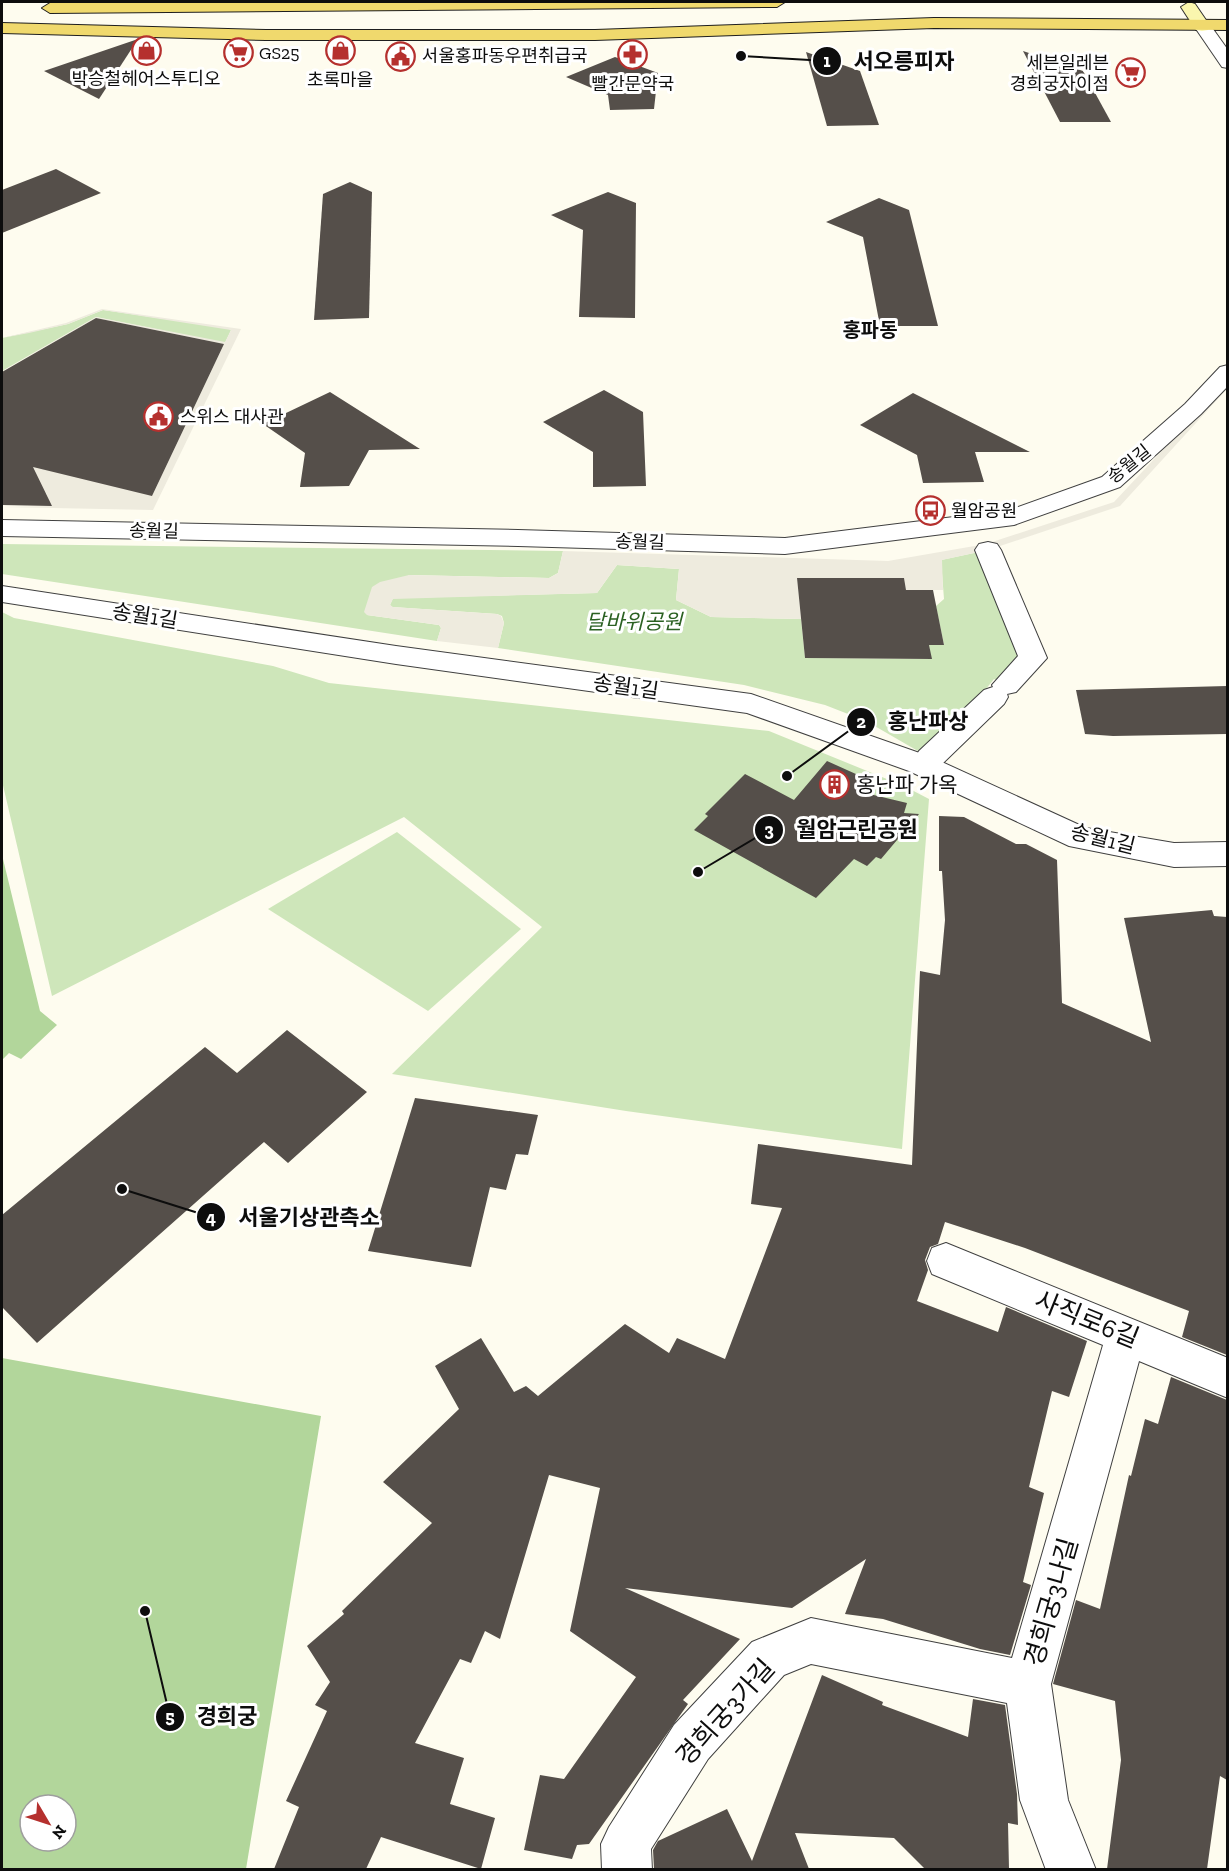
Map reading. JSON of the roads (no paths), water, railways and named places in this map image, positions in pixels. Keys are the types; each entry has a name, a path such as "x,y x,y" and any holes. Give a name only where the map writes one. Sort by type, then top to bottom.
{"main road":[{"path":"36,9 309,7 371,3 777,2"},
{"path":"1183,6 1208,6"},
{"path":"1183,6 1202,26"},
{"path":"2,28 266,34 595,35 934,23 1227,25"}],"street":[{"path":"1202,26 1227,63"},
{"name":"송월길","path":"2,528 785,546 1014,518 1111,482 1193,409 1227,372"},
{"path":"930,758 1034,658 988,550"},
{"name":"송월1길","path":"2,594 396,655 751,704 920,764 1080,838 1174,855 1227,854"},
{"name":"사직로6길","path":"946,1261 1227,1378"},
{"name":"경희궁3나길","path":"1071,1869 1044,1800 1028,1684 1126,1335"},
{"name":"경희궁3가길","path":"627,1869 626,1844 691,1742 768,1658 811,1641 1028,1684"}],"place":[{"name":"박승철헤어스투디오","path":"146,50"},
{"name":"초록마을","path":"340,51"},
{"name":"GS25","path":"238,53"},
{"name":"빨간문약국","path":"633,55"},
{"name":"서울홍파동우편취급국","path":"401,56"},
{"name":"서오릉피자","path":"741,56"},
{"name":"세븐일레븐 경희궁자이점","path":"1130,73"},
{"name":"스위스 대사관","path":"159,417"},
{"name":"월암공원","path":"930,511"},
{"name":"홍난파상","path":"787,776"},
{"name":"홍난파 가옥","path":"835,785"},
{"name":"월암근린공원","path":"698,872"},
{"name":"서울기상관측소","path":"122,1189"},
{"name":"경희궁","path":"145,1611"}],"district":[{"name":"홍파동","path":"870,330"}],"park label":[{"name":"달바위공원","path":"634,622"}]}
